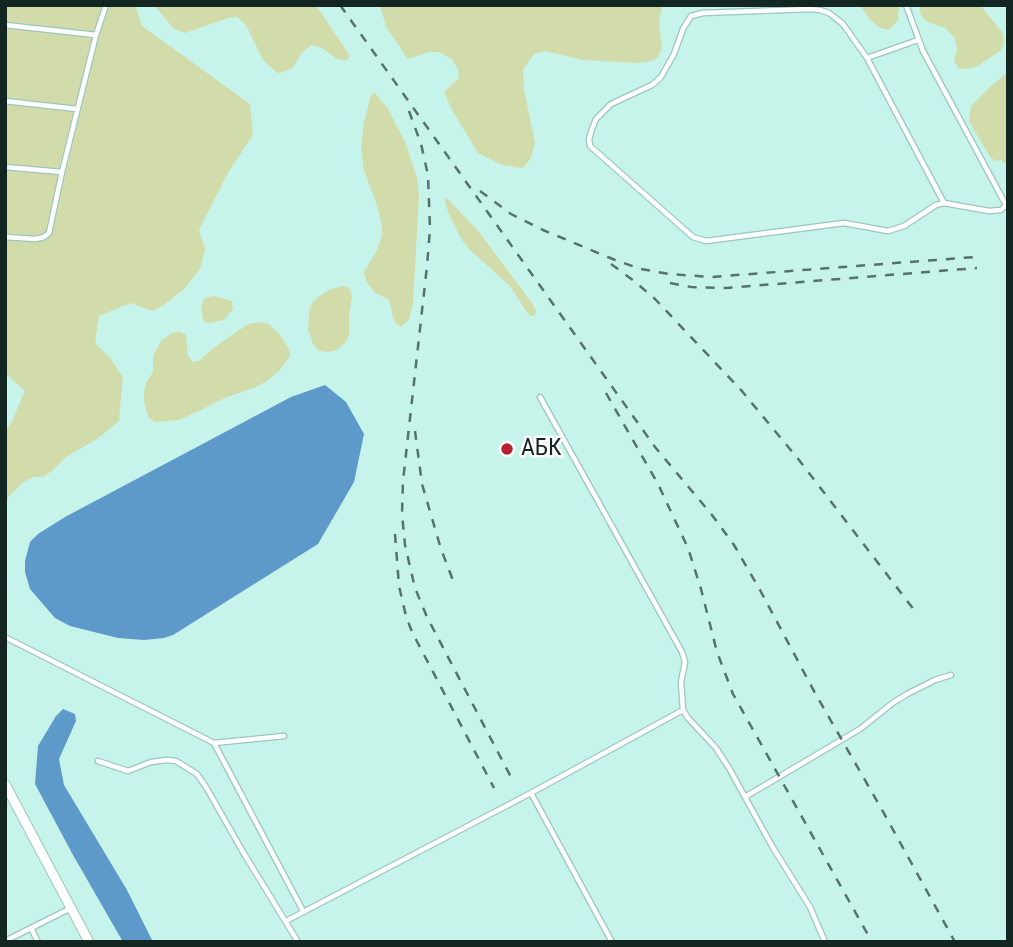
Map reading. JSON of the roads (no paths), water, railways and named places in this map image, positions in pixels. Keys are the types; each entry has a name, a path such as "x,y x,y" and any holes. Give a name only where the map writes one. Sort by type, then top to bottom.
{"street":[{"path":"5,784 89,942"}],"lane":[{"path":"5,237 36,239 49,233 96,36 106,5"},
{"path":"906,5 918,40 1006,205 1001,210 989,211 944,204 936,205 904,226 888,232 844,223 706,241 693,237 590,146 592,129 603,111 611,104 652,85 661,77 674,54 686,22 697,13 820,10 829,13 843,24 867,58 944,204"},
{"path":"5,25 96,36"},
{"path":"867,58 918,40"},
{"path":"5,101 78,109"},
{"path":"5,167 62,172"},
{"path":"540,397 682,652 685,662 681,682 684,710 688,718 716,748 810,908 825,942"},
{"path":"5,637 214,743 285,736"},
{"path":"745,797 860,729 894,702 950,674"},
{"path":"286,921 684,710"},
{"path":"214,743 303,911"},
{"path":"98,761 128,771 151,762 176,761 197,774 298,942"},
{"path":"531,793 612,942"},
{"path":"5,941 70,908"},
{"path":"31,928 38,942"}],"water":[{"path":"325,385 346,402 364,434 354,482 318,544 173,635 164,638 118,638 70,626 55,618 30,589 25,561 30,542 38,534 291,397"},
{"path":"63,709 75,714 76,721 59,759 64,785 127,890 153,942 123,942 35,784 38,746"}],"railway":[{"path":"340,5 655,447 734,545 955,942"},
{"path":"409,111 421,144 428,175 430,229 403,481 405,545 415,588 427,617 512,779"},
{"path":"480,191 511,214 543,230 615,260 641,269 669,274 711,277 975,257"},
{"path":"611,264 655,299 741,390 799,460 918,615"},
{"path":"670,283 691,287 726,288 977,268"},
{"path":"606,393 658,484 688,548 717,652 733,694 872,942"},
{"path":"415,431 422,484 454,583"},
{"path":"395,534 399,586 412,632 494,788"}],"place":[{"name":"АБК","path":"507,449"}]}
